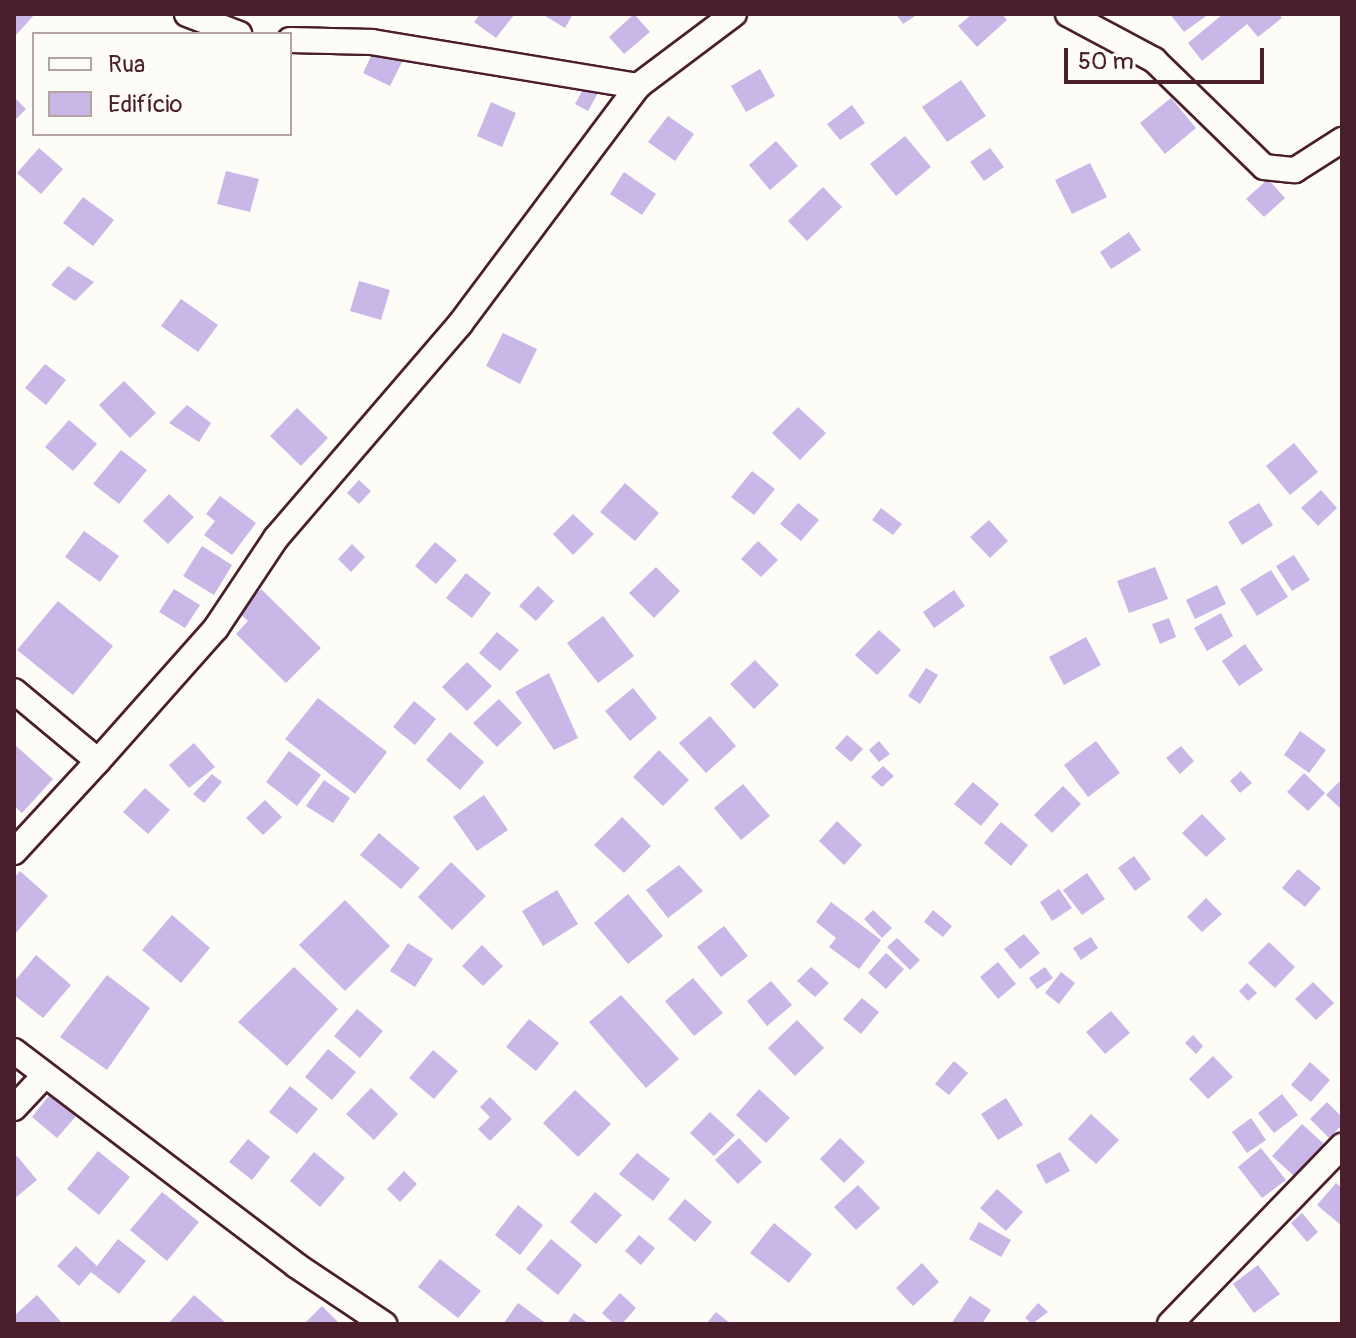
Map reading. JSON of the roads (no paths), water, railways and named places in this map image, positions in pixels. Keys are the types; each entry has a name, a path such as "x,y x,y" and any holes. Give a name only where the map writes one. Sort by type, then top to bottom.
{"street":[{"path":"187,14 234,32"},
{"path":"14,852 216,628 276,538 460,324 638,86 734,14"},
{"path":"1068,14 1154,60 1264,167 1295,170 1342,140"},
{"path":"292,40 372,42 638,86"},
{"path":"14,691 98,761"},
{"path":"14,1051 297,1266 384,1324"},
{"path":"14,1108 44,1076"},
{"path":"1170,1324 1342,1146"}]}
